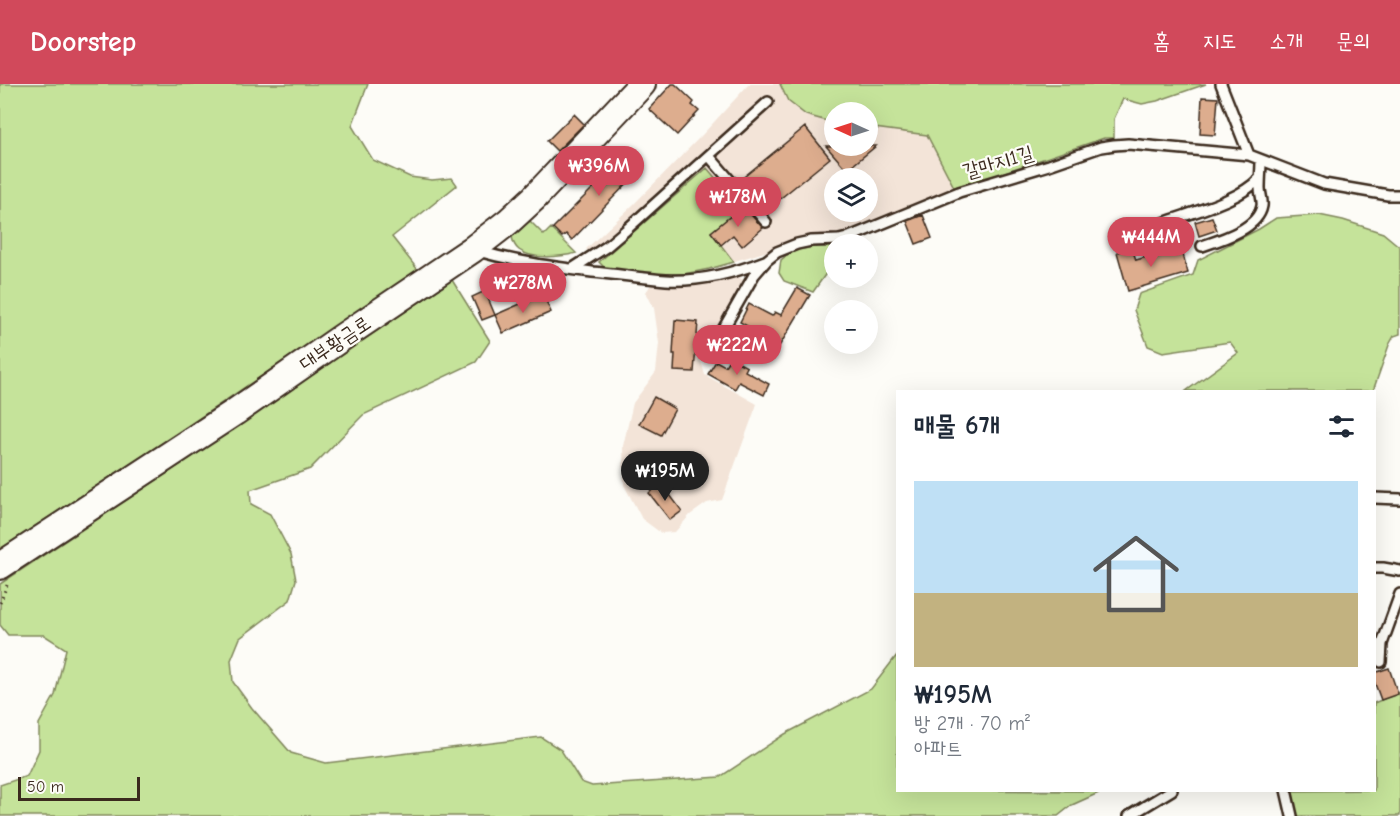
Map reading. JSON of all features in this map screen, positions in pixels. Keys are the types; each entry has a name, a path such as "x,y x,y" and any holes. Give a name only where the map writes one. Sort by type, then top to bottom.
{"main road":[{"name":"대부황금로","path":"0,566 235,411 473,249 534,198 642,84"}],"lane":[{"path":"1221,84 1249,155"},
{"path":"572,269 606,247 768,102"},
{"name":"갈마지1길","path":"709,354 754,275 777,252 811,241 847,238 959,192 1101,147 1128,144 1249,155 1324,184 1378,194 1400,195"},
{"path":"709,156 766,222"},
{"path":"1202,246 1240,230 1251,224 1259,215 1262,206 1261,160"},
{"path":"1163,222 1234,197 1254,185 1260,178"},
{"name":"갈마지1길","path":"473,249 515,261 681,280 698,279 733,271 767,260"},
{"path":"1376,498 1400,499"},
{"path":"1376,568 1400,571"},
{"path":"1382,662 1382,644 1400,594"},
{"path":"1129,816 1169,792"},
{"path":"1286,792 1292,816"}],"shaded area":[{"path":"749,84 780,84 788,101 806,115 824,120 824,156 878,156 878,128 927,135 955,189 878,221 878,168 824,168 824,222 875,222 846,234 810,236 709,269 684,274 607,270 586,249 633,205"},
{"path":"739,277 743,280 741,290 701,361 705,375 757,404 722,500 707,503 690,515 675,532 661,533 642,519 624,485 623,446 633,403 656,372 659,343 654,308 646,292 652,283 685,287"}],"green space":[{"path":"0,84 368,84 352,126 373,160 410,177 432,180 452,178 457,185 392,237 418,270 167,440 0,549"},
{"path":"780,84 1206,84 1142,104 1123,99 1114,119 1114,138 1104,138 955,189 927,135 878,128 878,102 824,102 824,120 806,115 788,101"},
{"path":"707,168 741,208 711,232 734,262 684,274 658,274 607,270 599,262"},
{"path":"1319,215 1343,220 1383,233 1400,247 1400,334 1394,336 1389,345 1373,390 1187,390 1238,353 1230,342 1163,352 1148,346 1134,310 1139,294 1193,275 1198,260 1276,218"},
{"path":"530,221 544,235 551,228 576,253 539,256 519,250 512,237"},
{"path":"824,247 824,276 813,292 784,281 779,273 781,260 792,251"},
{"path":"452,280 490,341 476,362 363,415 310,469 250,490 251,504 270,514 291,554 296,580 290,600 240,638 231,660 233,682 291,753 326,763 541,737 561,750 581,782 592,786 720,777 785,734 871,689 896,656 896,792 1101,792 1072,805 1058,816 0,816 0,785 27,776 39,750 39,724 55,695 66,649 44,635 8,635 0,625 0,584"},
{"path":"1400,692 1400,816 1295,816 1288,792 1376,792 1376,702"}],"building":[{"path":"672,84 675,84 694,102 692,105 699,111 677,135 649,109"},
{"path":"1202,97 1218,98 1215,135 1200,134"},
{"path":"574,114 584,124 557,151 547,141"},
{"path":"805,127 824,151 824,156 830,158 765,211 740,180"},
{"path":"629,152 643,167 572,240 566,234 562,237 553,228"},
{"path":"835,156 864,156 849,168 845,168"},
{"path":"743,206 763,228 742,246 733,235 721,245 711,232"},
{"path":"923,215 932,238 916,244 907,221"},
{"path":"1212,217 1217,230 1199,236 1195,222"},
{"path":"1181,247 1188,273 1128,291 1117,252 1132,248 1136,260"},
{"path":"797,288 810,295 780,345 740,322 749,304 772,316 775,312 781,315"},
{"path":"485,291 495,315 482,320 472,297"},
{"path":"543,294 551,312 503,333 495,315"},
{"path":"675,320 698,322 694,372 674,371"},
{"path":"730,358 747,367 745,371 769,384 764,395 739,382 735,389 708,374 716,361 725,366"},
{"path":"654,397 675,409 661,435 639,424"},
{"path":"661,483 682,511 670,520 649,493"},
{"path":"1389,668 1398,694 1381,700 1376,686 1376,672"}]}
